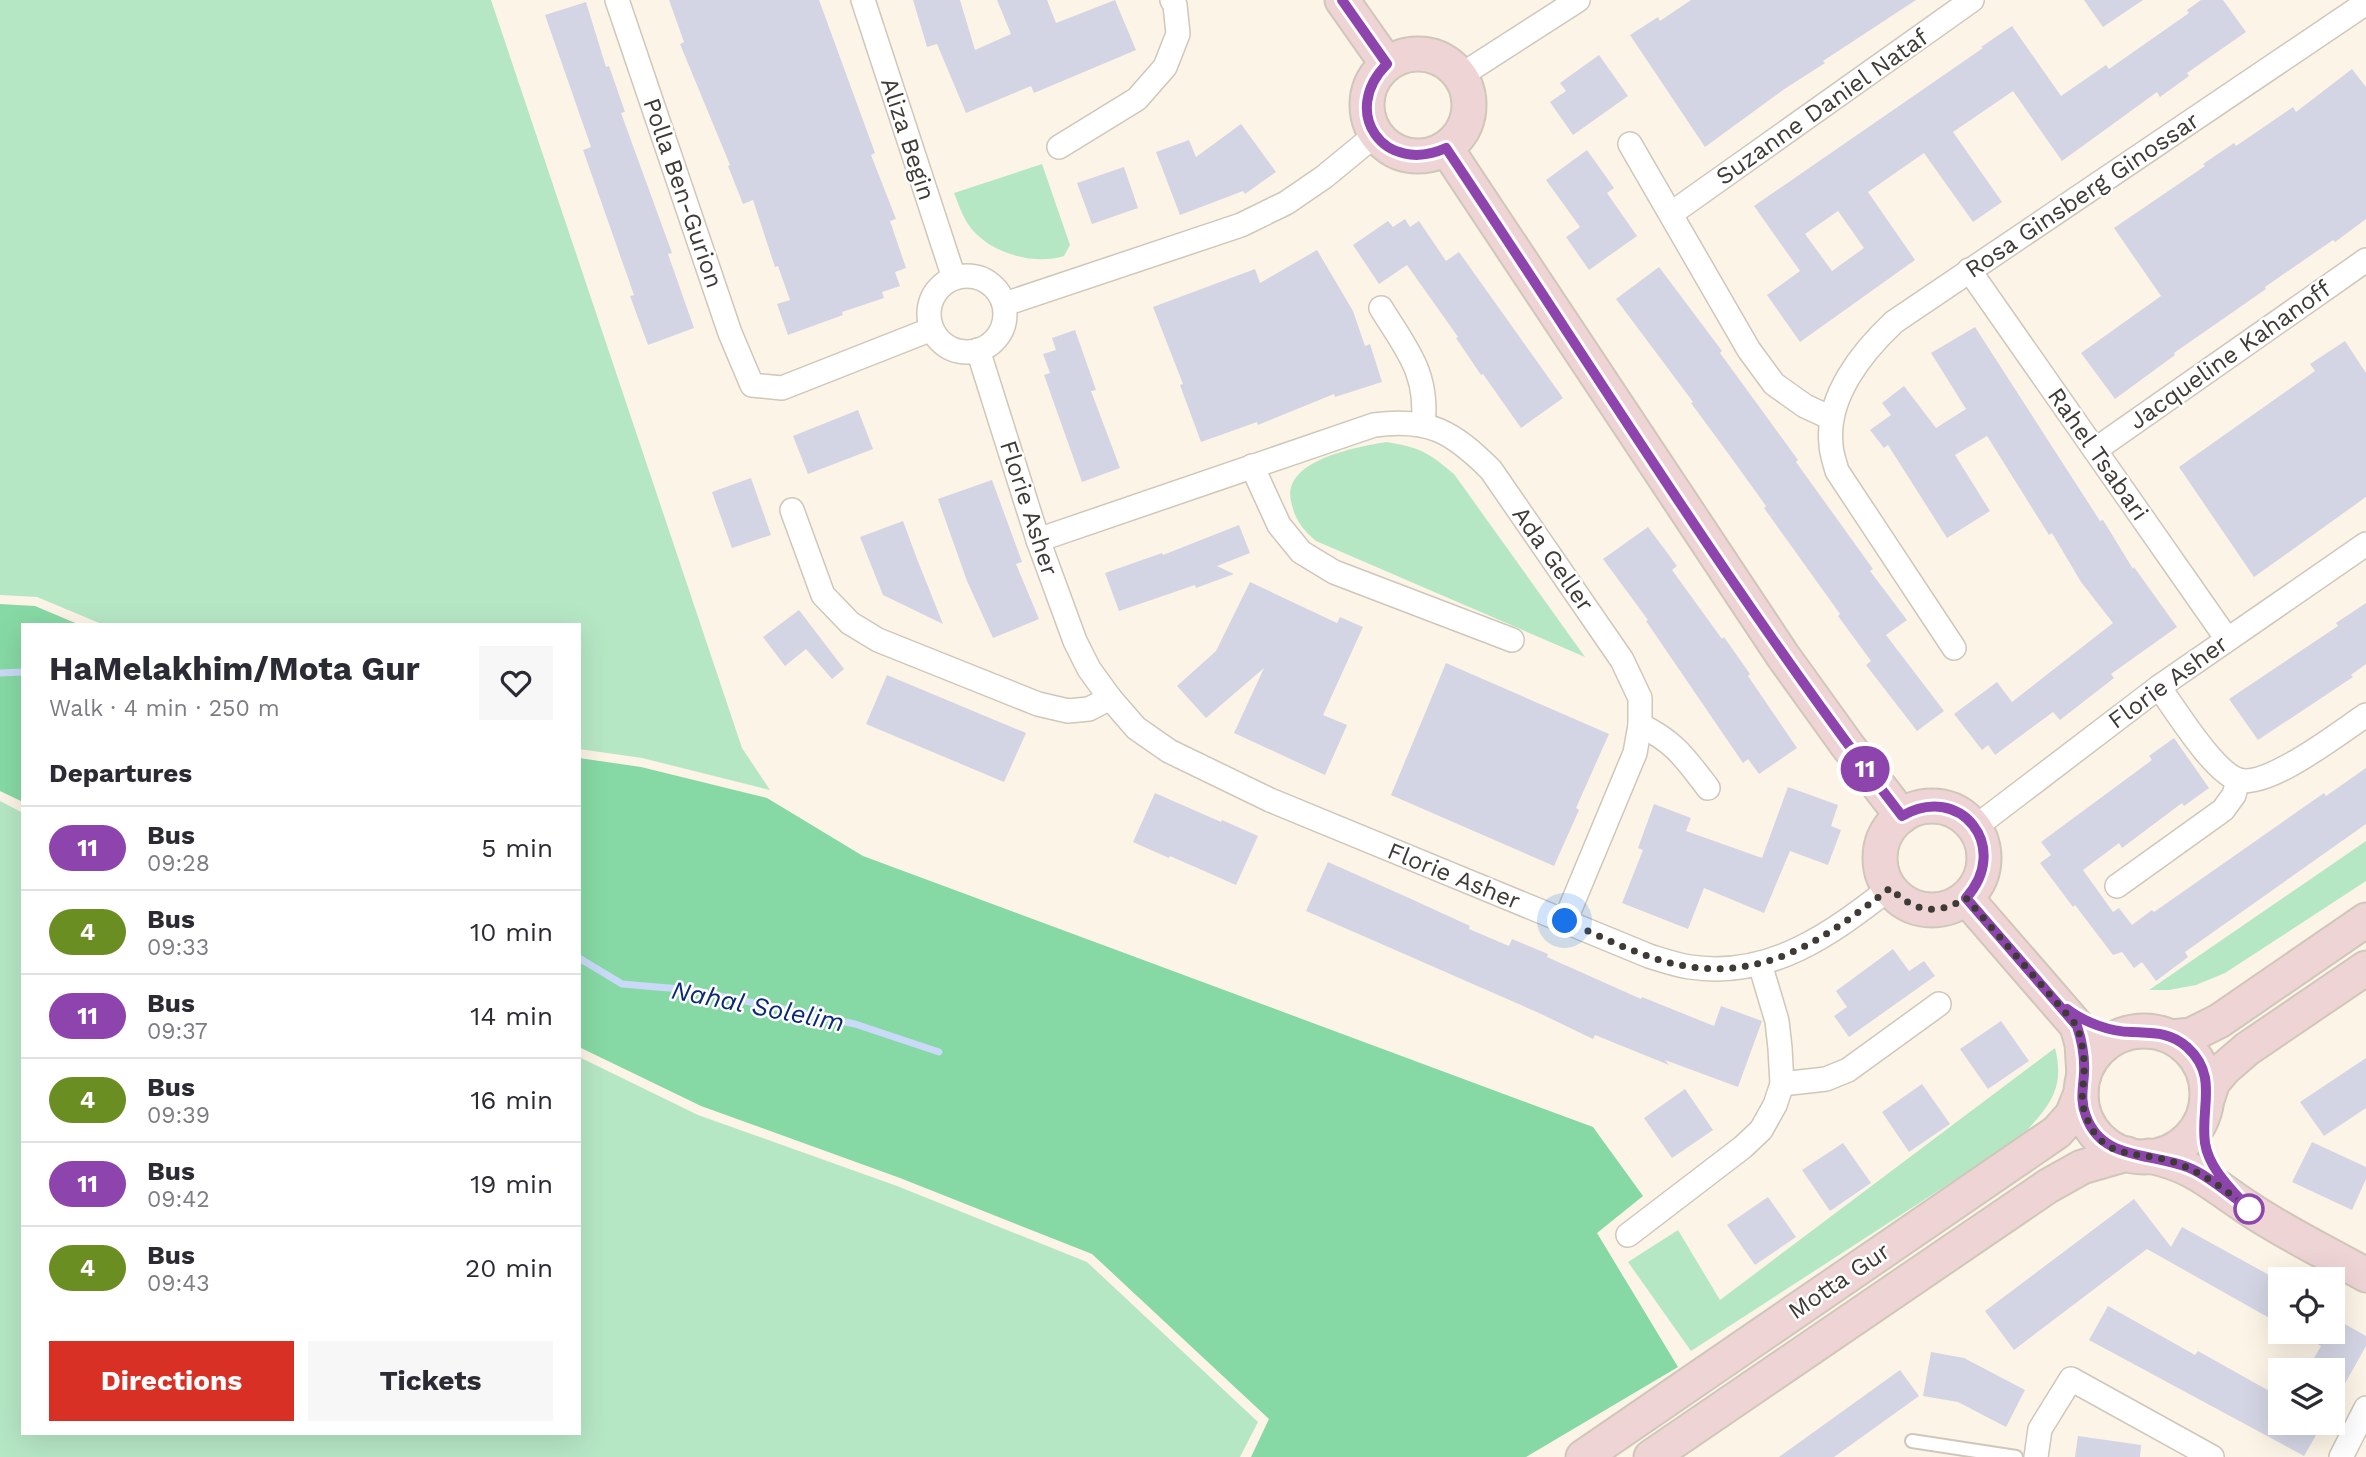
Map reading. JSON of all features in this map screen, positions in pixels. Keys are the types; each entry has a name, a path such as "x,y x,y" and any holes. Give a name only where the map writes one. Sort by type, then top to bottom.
{"street":[{"name":"Polla Ben-Gurion","path":"617,0 730,334 752,385 782,388 932,329"},
{"name":"Aliza Begin","path":"863,0 954,278"},
{"path":"1059,147 1137,99 1165,67 1178,34 1172,0"},
{"path":"1342,0 1387,64"},
{"path":"1460,76 1578,0"},
{"name":"Suzanne Daniel Nataf","path":"1672,213 1972,0"},
{"name":"Rosa Ginsberg Ginossar","path":"1831,418 1857,362 1894,322 2366,3"},
{"path":"1401,56 1434,56 1448,64 1460,76 1467,90 1468,115 1458,137 1446,148 1431,155 1416,157 1393,150 1375,135 1367,112 1368,89 1376,75 1387,64 1401,56"},
{"path":"1005,304 1241,225 1286,203 1324,177 1375,135"},
{"path":"1630,144 1749,350 1774,384 1805,406 1831,418 1830,444 1837,471 1954,648"},
{"path":"1446,148 1783,656 1847,746 1902,816"},
{"name":"Jacqueline Kahanoff","path":"2095,450 2366,260"},
{"name":"Rahel Tsabari","path":"1969,270 2227,639"},
{"path":"967,275 979,277 999,292 1005,304 1005,321 1001,332 993,343 978,350 959,352 947,346 932,329 929,313 935,293 954,278 967,275"},
{"path":"1381,308 1419,369 1424,389 1423,425"},
{"name":"Florie Asher","path":"978,350 1038,540 1075,641 1089,669 1110,698 1136,728 1169,751 1270,800 1648,956 1690,967 1724,969 1760,964 1804,948 1831,932 1890,888"},
{"name":"Ada Geller","path":"1038,540 1374,425 1401,422 1423,425 1450,435 1470,448 1491,470 1622,660 1640,698 1640,725 1635,752 1565,921"},
{"path":"1252,466 1279,525 1301,552 1334,572 1512,640"},
{"path":"792,510 824,595 849,623 878,640 1038,704 1068,711 1089,709 1110,698"},
{"name":"Florie Asher","path":"1975,828 2159,687 2366,544"},
{"path":"2159,687 2208,755 2238,780 2255,780 2274,774 2366,715"},
{"path":"1640,725 1663,736 1678,750 1708,788"},
{"path":"2117,886 2223,810 2234,794 2238,780"},
{"path":"1935,806 1957,813 1975,828 1984,851 1984,864 1974,888 1966,898 1940,909 1926,909 1900,898 1890,888 1883,876 1881,849 1892,825 1902,816 1912,810 1935,806"},
{"path":"1966,898 2077,1026 2082,1044 2084,1113 2094,1131 2109,1146 2174,1162 2197,1172 2249,1209 2366,1275"},
{"path":"2172,1037 2191,1035 2219,1021 2366,920"},
{"path":"1628,1235 1742,1147 1761,1129 1775,1105 1782,1084 1777,1021 1760,964"},
{"path":"2138,1155 2170,1152 2179,1146 2195,1132 2213,1082 2225,1068 2247,1049 2366,968"},
{"path":"2056,1001 2079,1018 2132,1032 2152,1031 2172,1037 2187,1048 2199,1062 2206,1079 2205,1144 2210,1159 2222,1179 2249,1209"},
{"path":"1782,1084 1826,1079 1848,1070 1939,1004"},
{"path":"2083,1084 2098,1050 2114,1039 2132,1032"},
{"name":"Motta Gur","path":"1583,1457 2057,1132 2072,1115 2083,1084"},
{"name":"Motta Gur","path":"1651,1457 2048,1186 2082,1167 2138,1155"},
{"path":"2036,1457 2040,1429 2071,1379 2211,1457"},
{"path":"2340,1457 2366,1408"}],"lane":[{"path":"1912,1441 2016,1457"}],"green space":[{"path":"0,0 491,0 742,748 770,790 642,758 581,749 581,623 99,623 37,597 0,595"},
{"path":"1042,164 1070,245 1064,256 1052,259 1025,258 998,249 976,234 960,209 954,193"},
{"path":"1386,442 1423,452 1454,474 1585,657 1316,541 1307,532 1297,519 1291,501 1291,487 1298,475 1324,458"},
{"path":"0,604 35,606 75,623 21,623 21,801 0,791"},
{"path":"581,758 641,767 767,798 863,856 1593,1127 1643,1196 1597,1233 1678,1367 1526,1457 1251,1457 1269,1419 1092,1254 900,1178 701,1106 581,1048"},
{"path":"0,801 21,812 21,1435 581,1435 581,1058 698,1115 897,1186 1087,1262 1258,1422 1240,1457 0,1457"},
{"path":"2366,841 2366,881 2225,973 2196,985 2169,990 2149,990"},
{"path":"2055,1048 2058,1076 2052,1098 2021,1137 1691,1351 1628,1262 1678,1230 1720,1300"}],"building":[{"path":"669,0 819,0 875,153 871,155 896,219 890,221 906,268 895,272 900,286 882,292 884,298 788,335 777,304 790,300 778,266 775,267 753,200 743,204 728,166 730,165 680,44 684,42"},
{"path":"913,0 960,0 975,50 1011,34 997,0 1047,0 1056,23 1115,0 1136,50 1034,93 1031,86 966,113 937,44 927,47"},
{"path":"1691,0 1916,0 1823,61 1825,63 1705,147 1630,35 1658,17 1660,21"},
{"path":"2084,0 2143,0 2103,27"},
{"path":"2201,0 2223,0 2246,32 2187,73 2189,76 2160,97 2157,92 2062,161 2013,91 1953,132 2002,202 1973,222 1924,153 1868,192 1915,260 1800,342 1767,295 1800,271 1754,206 2012,26 2061,96 2106,65 2109,69 2189,13 2187,10","holes":["1838,211 1864,248 1832,271 1805,234"]},
{"path":"586,2 606,67 609,66 625,112 621,113 672,253 668,254 694,328 648,345 630,296 634,295 583,150 591,147 545,15"},
{"path":"1599,55 1628,96 1573,135 1550,102 1566,91 1560,83"},
{"path":"2352,69 2366,87 2366,219 2265,287 2266,289 2174,353 2175,355 2115,399 2081,353 2161,296 2114,228 2234,143 2236,146 2293,107 2296,112"},
{"path":"1241,124 1276,172 1245,194 1243,191 1180,215 1156,152 1189,140 1196,157"},
{"path":"1587,150 1614,188 1607,193 1637,236 1589,270 1566,237 1580,227 1546,180"},
{"path":"1124,167 1138,208 1092,224 1077,183"},
{"path":"1405,219 1410,227 1419,221 1446,261 1459,252 1563,398 1521,428 1483,374 1481,375 1456,338 1458,337 1407,265 1379,284 1353,245 1388,221 1393,227"},
{"path":"1317,250 1353,311 1365,346 1370,344 1382,382 1335,397 1334,394 1258,425 1257,422 1201,442 1180,385 1183,384 1153,307 1255,269 1260,283"},
{"path":"1659,267 1722,351 1720,353 1798,460 1796,462 1873,569 1870,571 1907,620 1886,635 1944,711 1917,731 1866,665 1871,661 1764,508 1766,506 1616,299"},
{"path":"1975,327 2100,521 2103,520 2133,569 2134,567 2177,627 2111,674 2114,678 2060,720 2053,712 1995,755 1988,745 1982,750 1954,714 1997,682 2012,702 2113,623 2081,582 2052,533 2049,535 1987,436 1955,455 1990,511 1947,538 1888,445 1884,448 1870,430 1891,415 1882,403 1904,386 1936,428 1966,409 1931,353"},
{"path":"1075,330 1096,390 1091,391 1120,468 1082,482 1044,375 1050,373 1043,354 1056,350 1052,338"},
{"path":"2345,341 2366,373 2366,497 2254,577 2179,467 2315,371 2310,364"},
{"path":"858,410 873,449 808,474 793,436"},
{"path":"751,478 771,535 732,548 712,492"},
{"path":"992,480 1022,562 1016,564 1039,619 993,638 967,581 938,499"},
{"path":"903,521 943,624 883,595 860,537"},
{"path":"1239,525 1250,553 1217,566 1234,574 1119,611 1105,573 1162,553 1163,555"},
{"path":"1648,527 1677,566 1672,570 1750,674 1748,676 1797,748 1759,774 1748,759 1743,763 1646,621 1648,620 1603,559"},
{"path":"1250,582 1337,623 1340,617 1363,627 1323,715 1347,725 1325,775 1234,733 1264,668 1206,718 1177,686 1216,651"},
{"path":"2366,603 2366,664 2351,675 2353,677 2258,740 2229,699 2338,626 2336,623"},
{"path":"799,610 844,669 832,679 806,649 785,666 763,637"},
{"path":"1446,663 1609,734 1554,866 1391,795"},
{"path":"887,675 1026,733 1004,782 866,724"},
{"path":"2174,738 2209,788 2184,806 2182,803 2122,848 2119,843 2083,870 2113,912 2119,908 2132,925 2324,793 2326,796 2366,768 2366,824 2185,952 2188,957 2156,981 2142,962 2134,968 2122,952 2113,955 2075,905 2073,907 2040,863 2051,855 2041,842 2152,760 2149,756"},
{"path":"1788,787 1838,805 1831,826 1841,830 1828,865 1790,851 1764,913 1704,888 1688,929 1622,903 1643,850 1638,848 1654,804 1691,818 1686,831 1762,858"},
{"path":"1155,793 1258,836 1236,885 1133,842"},
{"path":"1328,862 1509,946 1512,939 1641,999 1642,997 1714,1026 1721,1006 1762,1021 1738,1087 1665,1060 1669,1065 1595,1035 1593,1039 1306,911"},
{"path":"1893,949 1909,971 1924,961 1935,976 1849,1037 1834,1016 1847,1007 1836,991"},
{"path":"2001,1021 2029,1061 1988,1089 1960,1049"},
{"path":"2366,1058 2366,1108 2324,1136 2300,1102"},
{"path":"1922,1084 1950,1124 1909,1152 1882,1112"},
{"path":"1685,1089 1713,1130 1672,1158 1644,1118"},
{"path":"2312,1142 2366,1167 2366,1179 2352,1210 2292,1182"},
{"path":"1843,1143 1871,1183 1830,1211 1802,1170"},
{"path":"1768,1197 1796,1237 1755,1265 1727,1225"},
{"path":"2134,1199 2171,1247 2182,1227 2268,1274 2268,1317 2147,1249 2014,1350 1985,1311"},
{"path":"2108,1306 2195,1355 2198,1351 2268,1390 2268,1435 2316,1435 2304,1456 2089,1340"},
{"path":"2345,1324 2366,1336 2366,1346 2345,1384 2345,1358 2314,1358 2321,1346 2317,1344 2345,1344"},
{"path":"1931,1352 1964,1358 2025,1390 2006,1427 1958,1402 1923,1396"},
{"path":"1900,1370 1919,1396 1834,1457 1779,1457"},
{"path":"2078,1436 2141,1445 2140,1457 2075,1457"}],"waterway":[{"name":"Nahal Solelim","path":"0,673 21,672"},
{"name":"Nahal Solelim","path":"581,959 622,984 692,990 855,1024 939,1052"}],"bus line":[{"name":"11","path":"1342,0 1387,64 1376,75 1368,89 1368,120 1375,135 1386,146 1416,157 1431,155 1446,148 1783,656 1847,746 1902,816 1912,810 1935,806 1957,813 1975,828 1981,839 1984,864 1980,877 1966,898 2077,1026 2083,1059 2082,1103 2088,1123 2094,1131 2118,1151 2174,1162 2197,1172 2249,1209 2222,1179 2210,1159 2205,1144 2206,1079 2194,1054 2180,1042 2162,1033 2113,1029 2079,1018 2067,1009"}],"route":[{"path":"1565,921 1648,956 1690,967 1724,969 1760,964 1804,948 1831,932 1890,888 1900,898 1926,909 1940,909 1966,898 2077,1026 2082,1044 2084,1113 2088,1123 2101,1139 2118,1151 2174,1162 2197,1172 2249,1209"}]}
